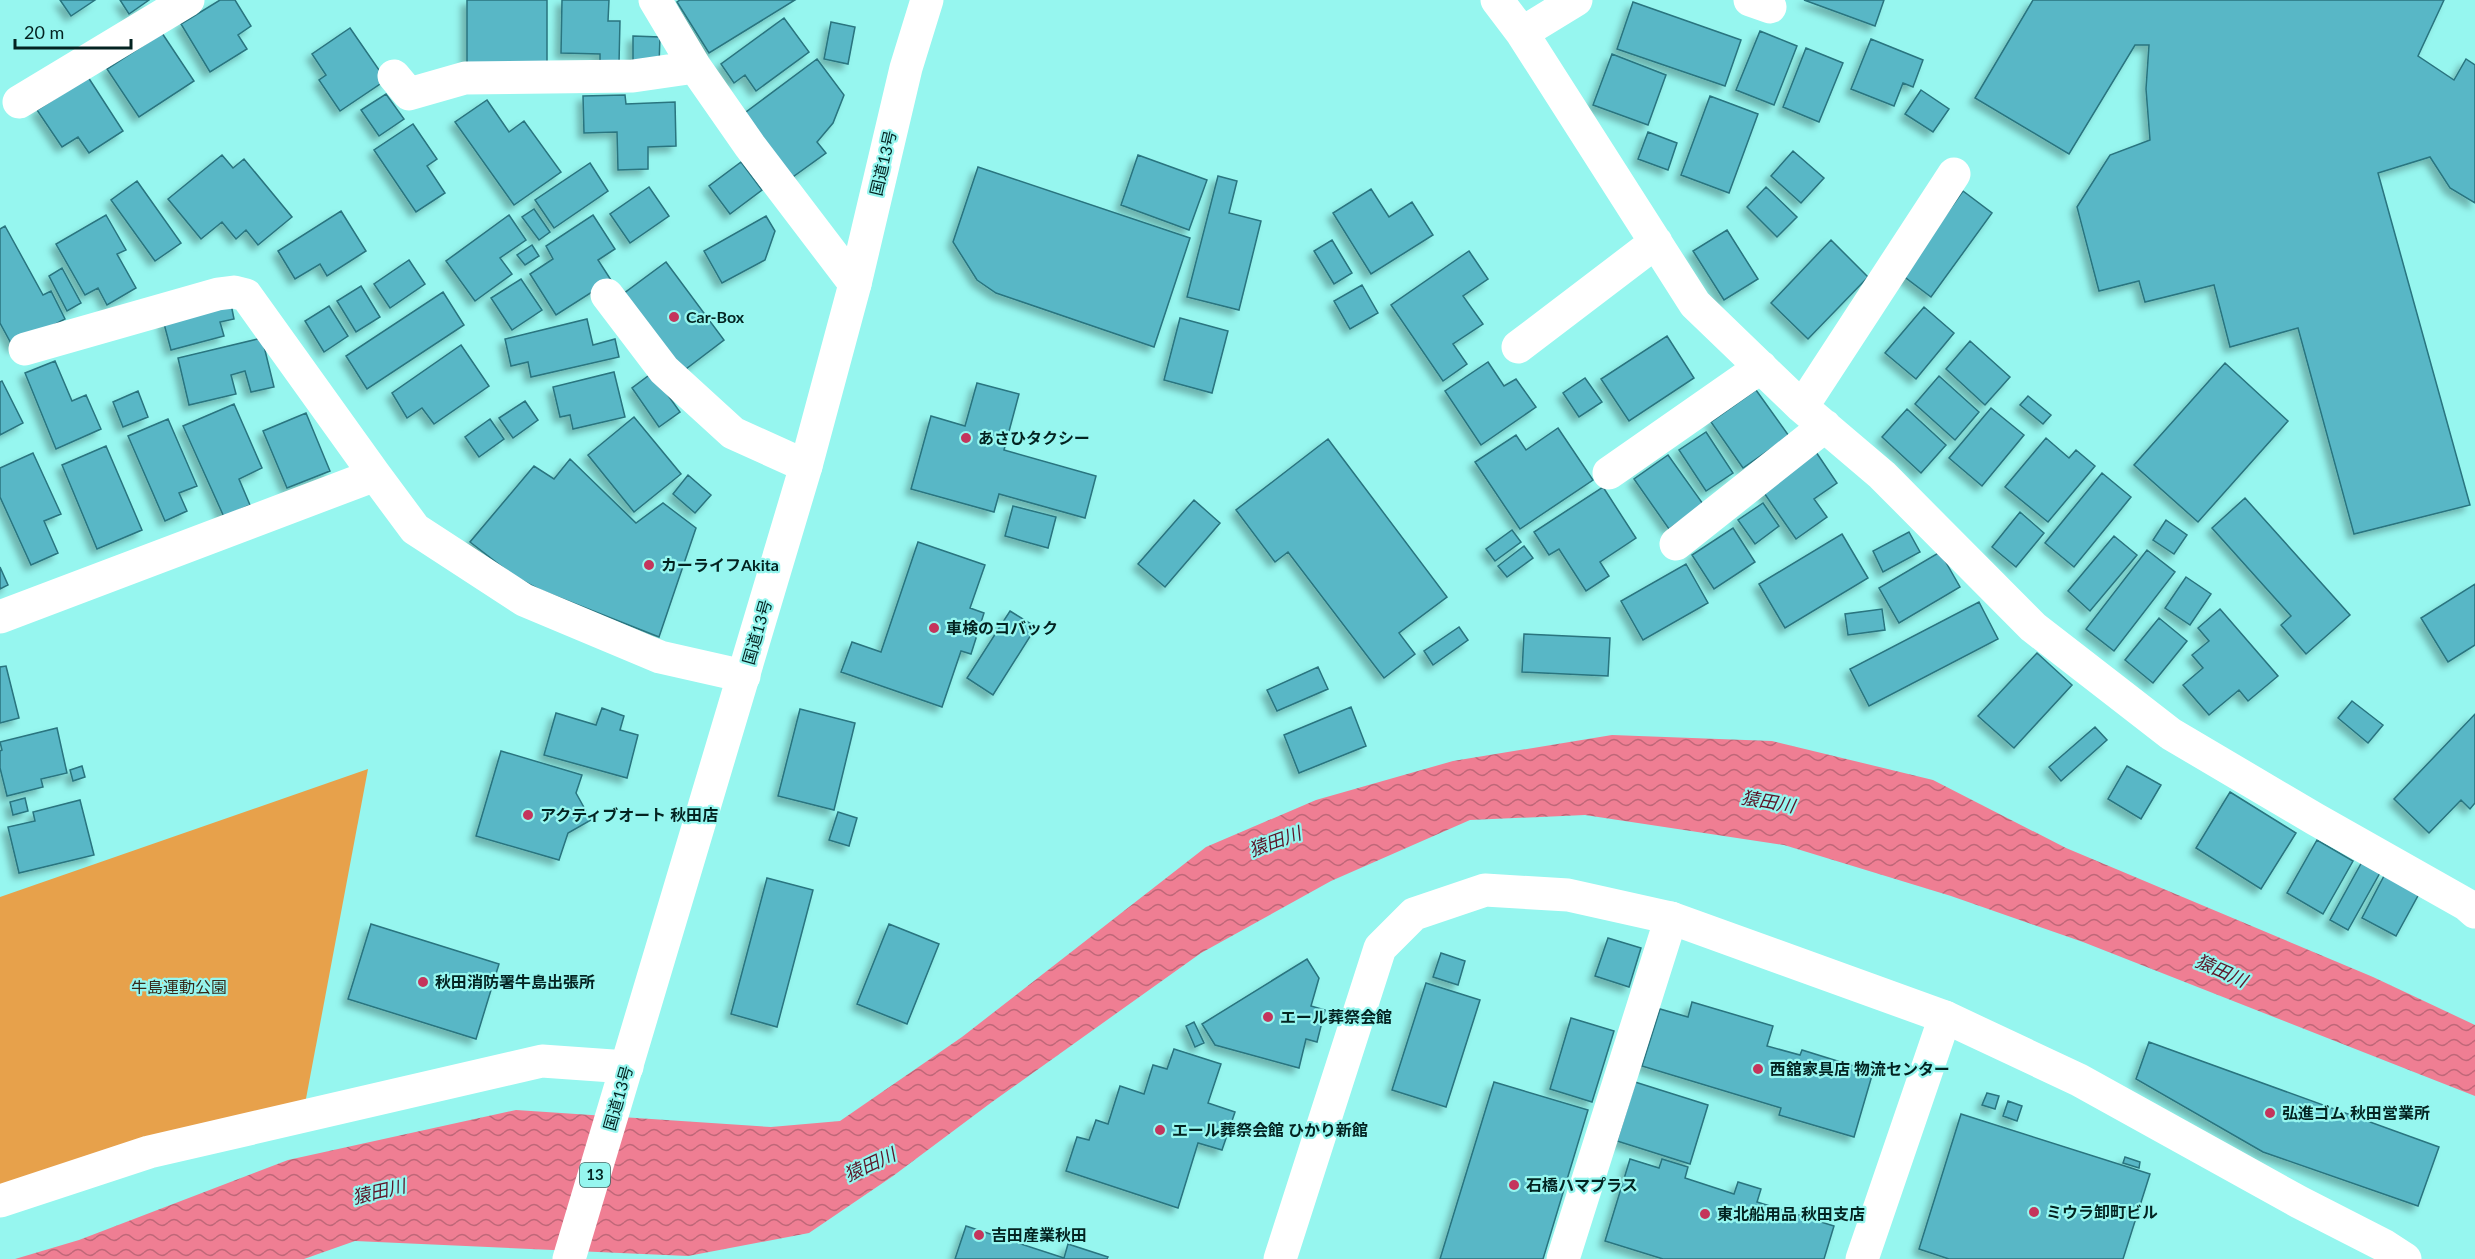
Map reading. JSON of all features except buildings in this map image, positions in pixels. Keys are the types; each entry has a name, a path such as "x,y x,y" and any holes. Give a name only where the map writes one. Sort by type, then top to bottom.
{"main road":[{"path":"19,102 188,0"},
{"path":"655,0 695,67 750,146 855,284"},
{"name":"国道13号","path":"569,1259 806,466 855,284 906,68 927,0"},
{"path":"1497,0 1522,33 1695,304 1814,416 1882,475 2033,627 2171,735 2457,899 2475,912"},
{"path":"1522,33 1576,0"},
{"path":"394,76 408,94 465,78 633,76 695,67"},
{"path":"1676,544 1814,416 1954,174"},
{"path":"1518,347 1656,242"},
{"path":"25,349 218,294 234,292 246,295 415,529 524,600 660,657 744,676"},
{"path":"607,295 664,370 733,433 806,466"},
{"path":"1609,473 1761,367"},
{"path":"0,617 375,475"},
{"path":"1280,1259 1380,948 1414,914 1485,890 1568,896 1671,918 1945,1017 2079,1080 2390,1255"},
{"path":"1563,1259 1671,918"},
{"path":"1862,1259 1945,1017"},
{"path":"0,1201 148,1152 542,1061 624,1079"}],"green space":[{"name":"牛島運動公園","path":"368,769 305,1104 0,1189 0,897"}],"water":[{"name":"猿田川","path":"1612,735 1772,741 1933,780 2066,848 2373,977 2475,1025 2475,1096 2083,942 1951,896 1784,845 1585,815 1470,820 1331,881 1201,953 992,1102 893,1176 809,1233 688,1256 355,1241 304,1259 15,1259 79,1240 288,1160 516,1110 771,1127 840,1121 962,1037 1206,847 1316,800 1453,761"}],"place":[{"name":"Car-Box","path":"674,317"},
{"name":"あさひタクシー","path":"966,438"},
{"name":"カーライフAkita","path":"649,565"},
{"name":"車検のコバック","path":"934,628"},
{"name":"アクティブオート 秋田店","path":"528,815"},
{"name":"秋田消防署牛島出張所","path":"423,982"},
{"name":"エール葬祭会館","path":"1268,1017"},
{"name":"西舘家具店 物流センター","path":"1758,1069"},
{"name":"弘進ゴム 秋田営業所","path":"2270,1113"},
{"name":"エール葬祭会館 ひかり新館","path":"1160,1130"},
{"name":"石橋ハマプラス","path":"1514,1185"},
{"name":"ミウラ卸町ビル","path":"2034,1212"},
{"name":"東北船用品 秋田支店","path":"1705,1214"},
{"name":"吉田産業秋田","path":"979,1235"}]}
